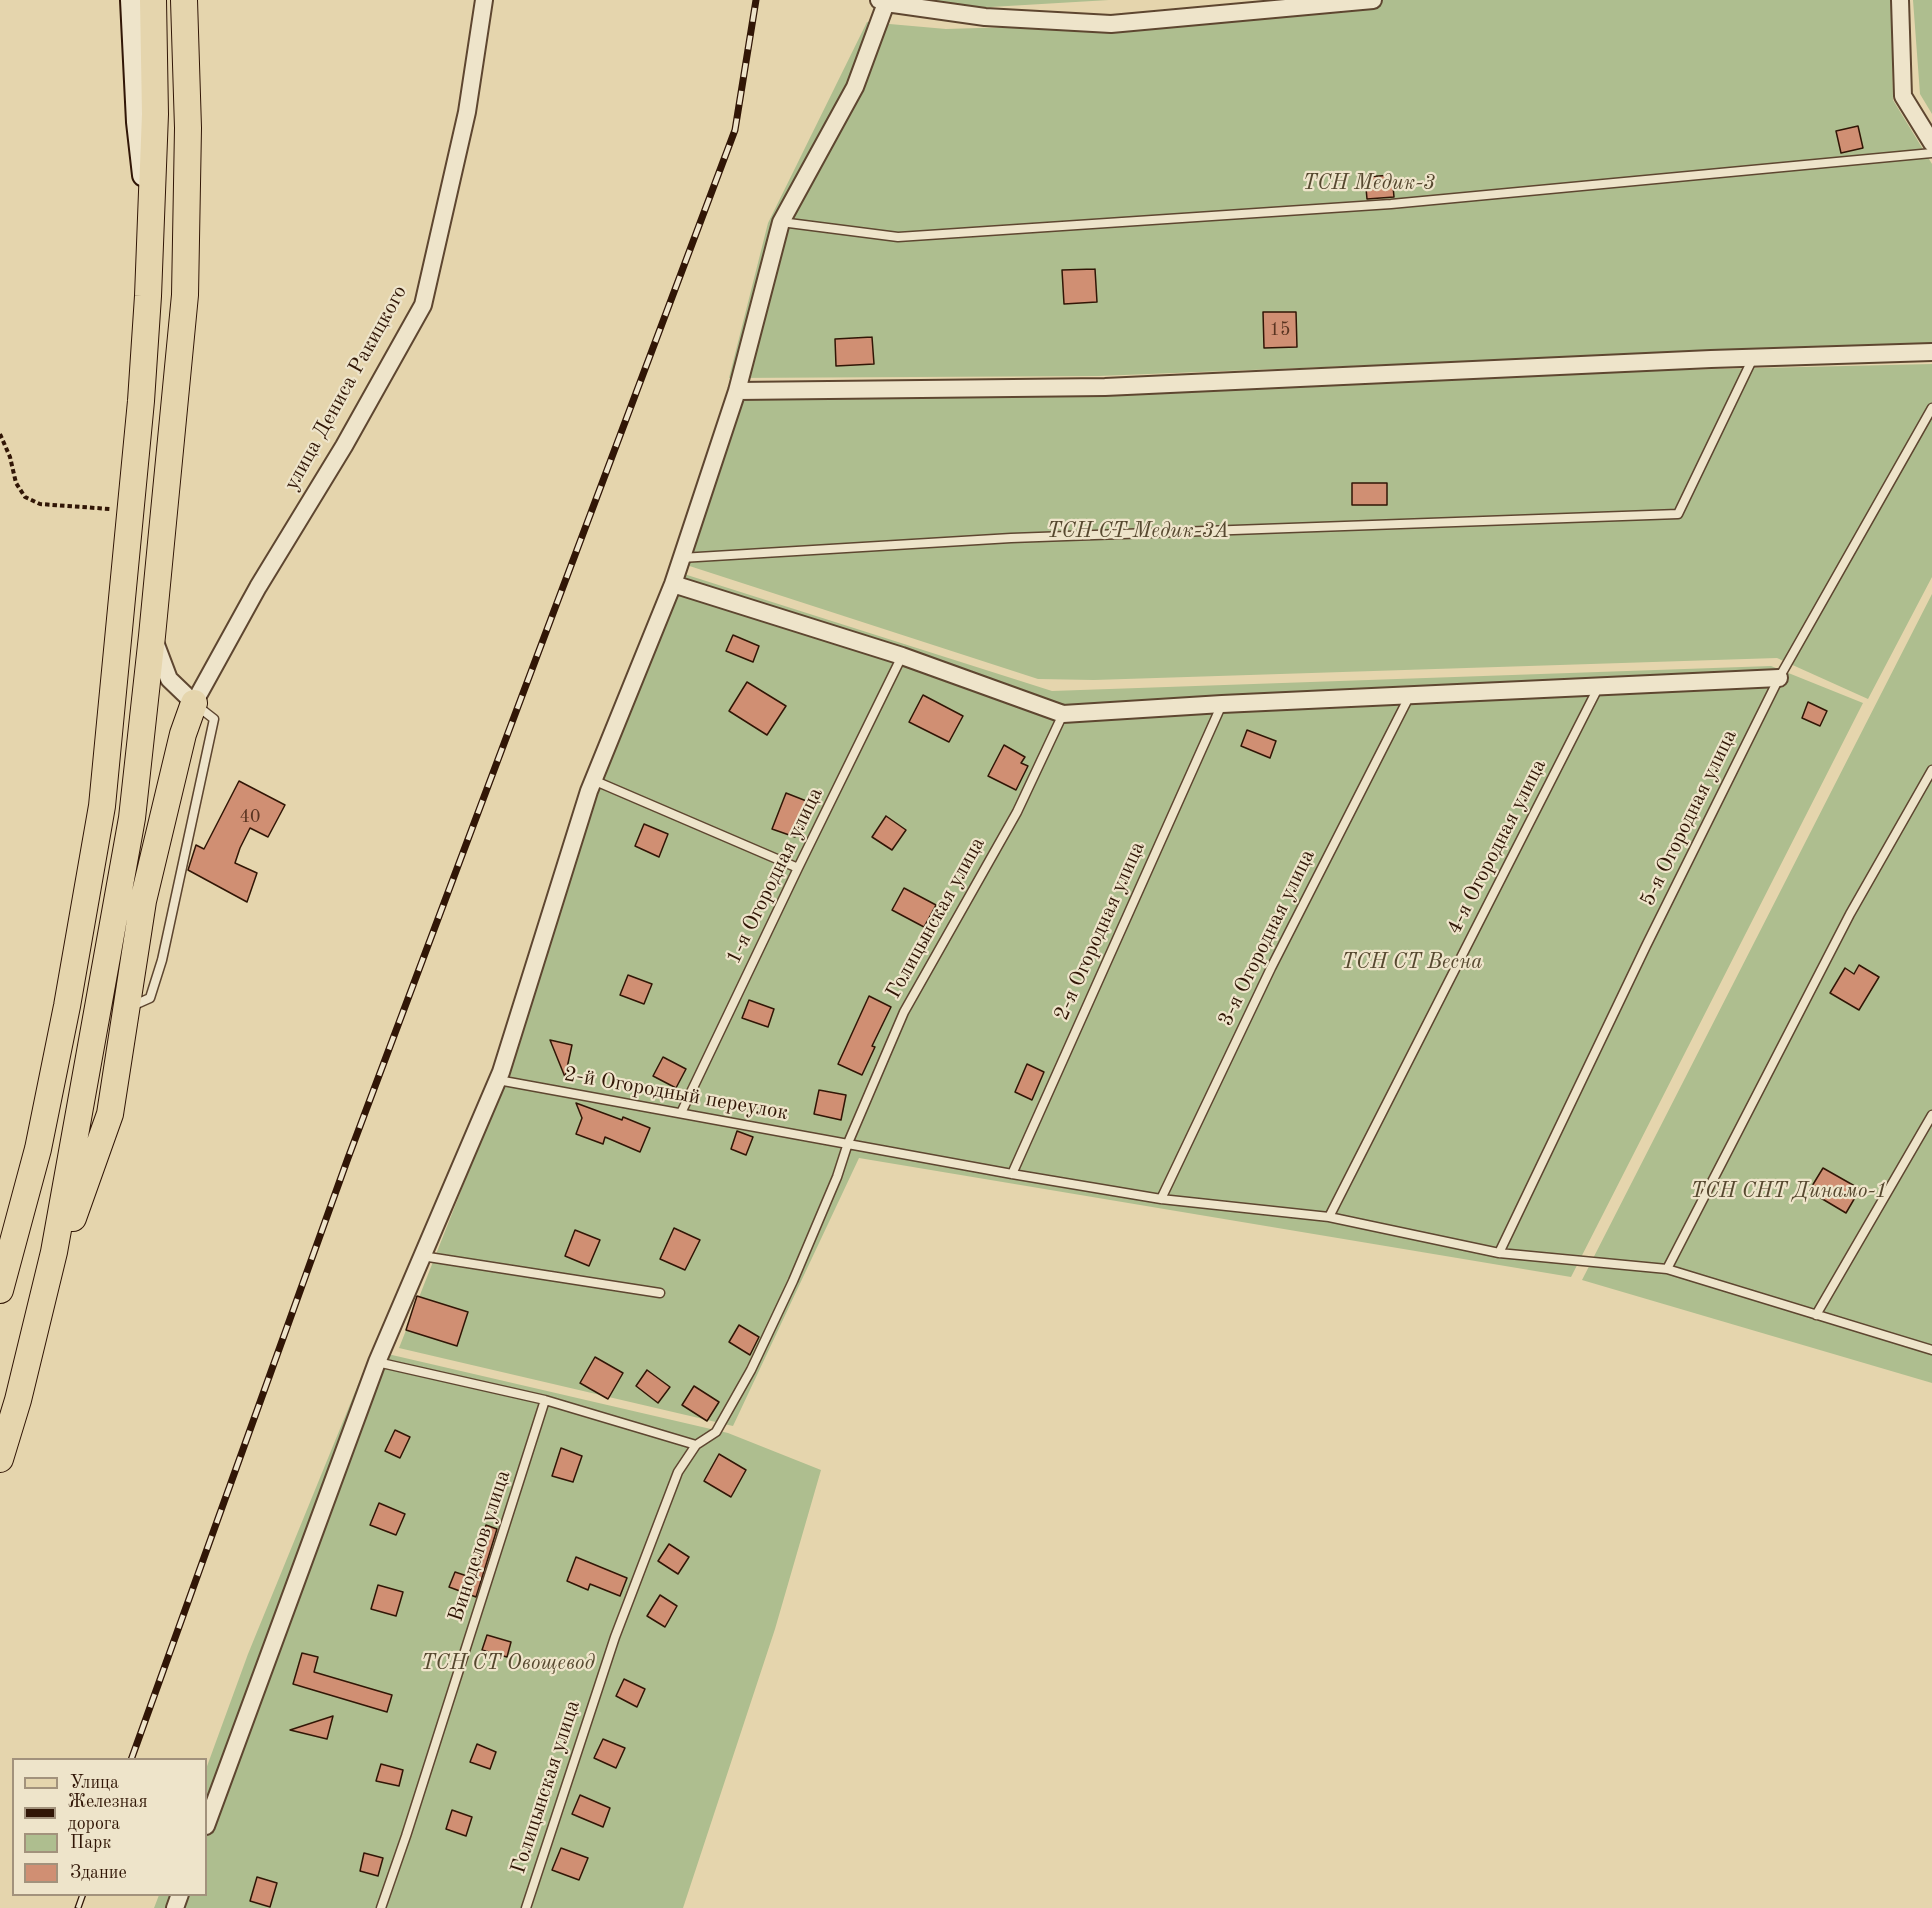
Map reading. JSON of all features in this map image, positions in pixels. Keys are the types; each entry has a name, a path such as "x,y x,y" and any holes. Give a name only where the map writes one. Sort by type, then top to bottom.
{"main road":[{"path":"132,0 138,122 150,224"},
{"path":"0,1290 38,1149 67,1006 102,806 148,296 155,114 153,0"},
{"path":"0,1459 18,1400 54,1252 132,818 186,295 188,128 184,0"},
{"path":"54,1252 71,1224 110,1114 143,901 183,734 194,703"}],"street":[{"name":"улица Дениса Ракицкого","path":"194,703 258,587 344,446 423,304 467,112 484,0"},
{"path":"207,1823 377,1362 498,1080 593,780 673,584 737,391 781,222 855,87 883,1 985,17 1111,24 1373,0"},
{"path":"1900,0 1903,96 1932,142"},
{"path":"737,391 1105,387 1932,352"},
{"path":"673,584 902,656 1063,714 1222,704 1779,678"},
{"path":"152,636 169,679 194,703"}],"lane":[{"path":"781,222 898,237 1391,204 1932,153"},
{"path":"681,558 1011,538 1678,514 1753,358"},
{"name":"5-я Огородная улица","path":"1499,1253 1651,935 1779,678 1932,408"},
{"name":"1-я Огородная улица","path":"681,1113 902,656"},
{"name":"4-я Огородная улица","path":"1329,1217 1599,686"},
{"name":"3-я Огородная улица","path":"1161,1199 1271,968 1410,695"},
{"name":"2-я Огородная улица","path":"1012,1174 1222,704"},
{"name":"Голицынская улица","path":"526,1908 615,1637 678,1472 696,1445 716,1432 751,1370 797,1271 904,1012 1017,812 1063,714"},
{"path":"1667,1269 1850,914 1932,770"},
{"path":"593,780 798,868"},
{"name":"2-й Огородный переулок","path":"498,1080 1161,1199 1329,1217 1499,1253 1667,1269 1932,1350"},
{"path":"1816,1315 1932,1115"},
{"path":"422,1256 660,1293"},
{"path":"377,1362 545,1400 696,1445"},
{"name":"Виноделов улица","path":"381,1908 414,1813 545,1400"}],"path":[{"path":"0,434 10,457 16,483 25,497 40,504 130,511"}],"green space":[{"path":"873,0 1109,0 873,14"},
{"name":"ТСН Медик-3","path":"1373,0 1891,0 1893,100 1932,164 1932,343 1099,376 729,378 768,223 867,22 946,29 1111,24"},
{"path":"1913,0 1932,0 1932,114 1920,94"},
{"name":"ТСН СТ Медик-3А","path":"1932,364 1932,577 1868,699 1777,658 1094,680 1038,679 671,560 728,392"},
{"name":"ТСН СТ Весна","path":"684,574 1052,691 1771,666 1863,703 1571,1277 859,1158 733,1426 399,1348 513,1059 604,770"},
{"name":"ТСН СНТ Динамо-1","path":"1932,594 1932,1383 1582,1280"},
{"name":"ТСН СТ Овощевод","path":"373,1348 392,1355 728,1433 821,1470 775,1629 683,1908 154,1908 159,1896 207,1896 207,1766 248,1654"}],"building":[{"path":"1858,126 1863,148 1841,153 1836,131"},
{"path":"1392,175 1394,197 1367,199 1365,177"},
{"path":"1095,269 1097,302 1064,304 1062,270"},
{"path":"1263,312 1296,312 1297,347 1264,348"},
{"path":"872,337 874,364 836,366 835,339"},
{"path":"1352,483 1387,483 1387,505 1352,505"},
{"path":"733,635 759,646 753,662 726,651"},
{"path":"747,682 786,706 767,735 729,711"},
{"path":"923,695 963,716 949,742 909,722"},
{"path":"1808,702 1827,711 1820,726 1802,718"},
{"path":"1247,730 1276,741 1270,758 1241,746"},
{"path":"1004,745 1025,757 1021,763 1028,766 1016,790 988,776"},
{"path":"239,781 285,805 268,837 250,828 240,848 235,863 257,873 247,902 188,870 196,845 204,849"},
{"path":"786,793 809,802 795,837 772,829"},
{"path":"886,816 906,830 892,850 872,837"},
{"path":"644,824 668,834 659,857 635,846"},
{"path":"904,888 936,905 924,927 892,910"},
{"path":"1859,965 1879,977 1859,1010 1830,993 1845,968 1854,974"},
{"path":"628,975 652,984 644,1004 620,995"},
{"path":"869,996 891,1007 872,1046 875,1047 862,1075 838,1064"},
{"path":"749,1000 774,1009 768,1027 742,1018"},
{"path":"550,1040 572,1045 565,1077"},
{"path":"663,1057 686,1069 676,1088 653,1076"},
{"path":"1027,1064 1044,1072 1032,1100 1015,1092"},
{"path":"819,1090 846,1095 841,1120 814,1114"},
{"path":"576,1103 650,1128 640,1152 605,1137 603,1144 576,1134 582,1118"},
{"path":"737,1131 753,1137 746,1155 731,1149"},
{"path":"1823,1168 1860,1189 1846,1213 1809,1191"},
{"path":"674,1228 700,1240 685,1270 660,1259"},
{"path":"575,1230 600,1240 589,1266 565,1256"},
{"path":"417,1296 468,1312 457,1346 406,1330"},
{"path":"739,1325 759,1337 750,1355 729,1342"},
{"path":"595,1357 623,1373 608,1399 580,1383"},
{"path":"647,1370 670,1387 658,1403 636,1386"},
{"path":"694,1386 719,1402 707,1421 682,1405"},
{"path":"395,1430 410,1437 400,1458 385,1451"},
{"path":"561,1448 582,1456 573,1482 552,1476"},
{"path":"719,1454 746,1470 731,1497 704,1481"},
{"path":"379,1503 405,1514 396,1535 370,1525"},
{"path":"486,1525 497,1529 476,1597 449,1587 455,1572 467,1576"},
{"path":"669,1544 689,1557 678,1574 658,1561"},
{"path":"576,1557 627,1578 620,1596 590,1584 588,1590 567,1581"},
{"path":"378,1585 403,1592 396,1616 371,1609"},
{"path":"660,1595 677,1606 665,1627 647,1616"},
{"path":"487,1635 511,1642 507,1657 482,1650"},
{"path":"302,1653 318,1657 314,1672 392,1695 387,1712 293,1684"},
{"path":"624,1679 645,1689 637,1707 616,1696"},
{"path":"333,1716 327,1739 290,1730"},
{"path":"603,1739 625,1748 616,1768 594,1758"},
{"path":"477,1744 496,1752 490,1769 470,1762"},
{"path":"381,1764 403,1770 399,1786 376,1781"},
{"path":"580,1795 610,1808 603,1827 572,1814"},
{"path":"452,1810 472,1817 466,1836 446,1829"},
{"path":"561,1848 588,1858 579,1880 552,1870"},
{"path":"364,1853 383,1858 378,1876 360,1871"},
{"path":"257,1877 277,1883 270,1907 250,1901"}],"railway":[{"path":"132,1758 348,1158 735,130 756,0"},
{"path":"78,1908 82,1896"}]}
